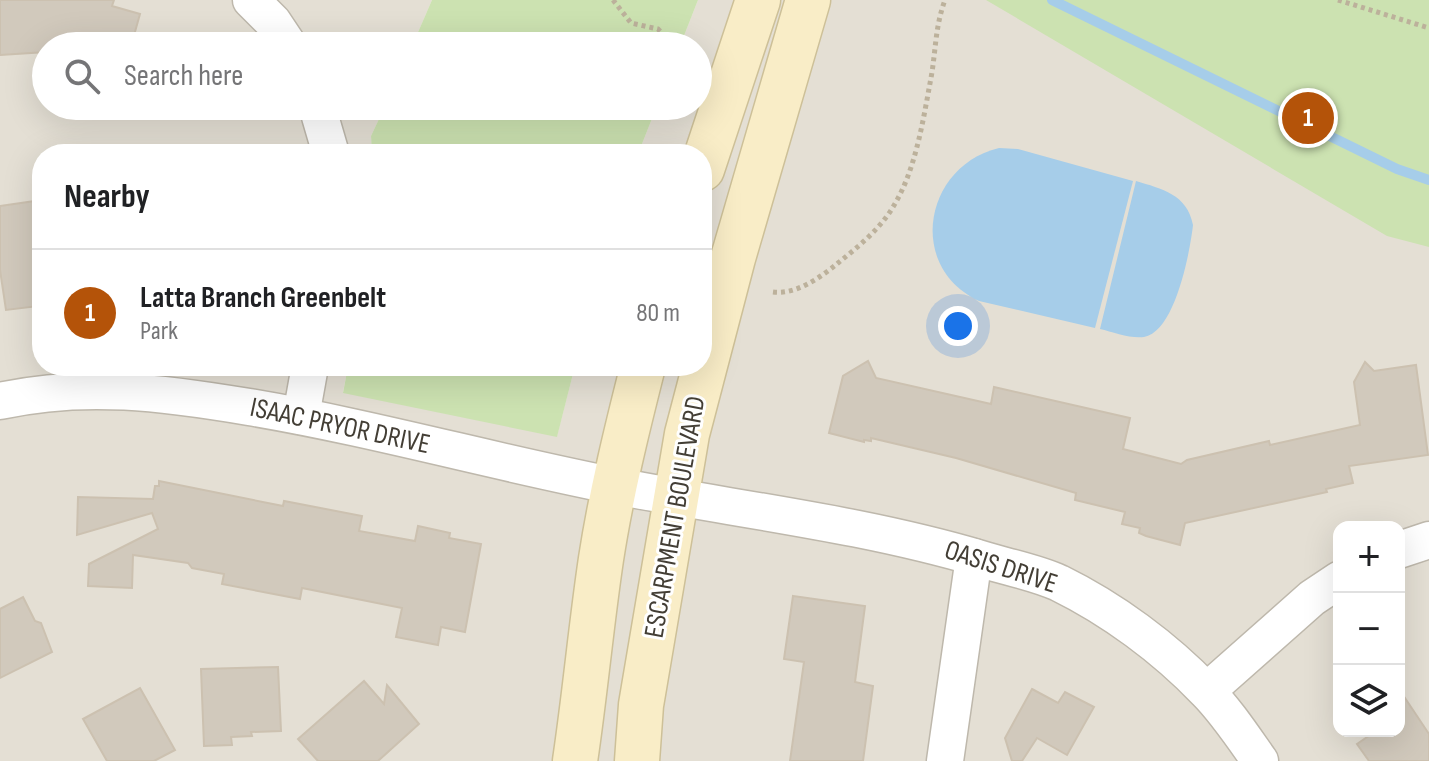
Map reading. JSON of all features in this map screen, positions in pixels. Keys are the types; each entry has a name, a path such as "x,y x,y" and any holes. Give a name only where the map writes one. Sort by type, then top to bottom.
{"main road":[{"path":"710,144 758,0"},
{"name":"ESCARPMENT BOULEVARD","path":"712,340 808,0"},
{"name":"ESCARPMENT BOULEVARD","path":"575,761 601,558 641,376"},
{"name":"ESCARPMENT BOULEVARD","path":"637,761 641,705 687,434 702,376"}],"street":[{"path":"251,0 280,32"},
{"path":"321,120 328,144"},
{"path":"301,416 308,376"},
{"name":"ISAAC PRYOR DRIVE","path":"0,401 58,391 134,390 301,416 677,497"},
{"name":"OASIS DRIVE","path":"677,497 920,542 1057,582 1137,630 1207,691 1260,761"},
{"path":"1405,548 1429,540"},
{"path":"945,761 974,557"},
{"path":"1207,691 1312,598 1333,584"}],"path":[{"path":"773,292 783,294 820,278 863,243 893,207 913,161 931,76 937,22 945,0"},
{"path":"1338,0 1429,28"},
{"path":"616,2 631,23 661,32"}],"shaded area":[{"path":"0,0 432,0 418,32 32,32 32,120 378,120 371,136 371,144 32,144 32,376 346,376 343,392 557,436 572,376 712,376 712,144 642,144 651,120 712,120 712,32 685,32 698,0 1429,0 1429,761 0,761"}],"green space":[{"path":"432,0 698,0 685,32 418,32"},
{"path":"986,0 1429,0 1429,247 1387,236"},
{"path":"378,120 651,120 642,144 371,144 371,136"},
{"path":"346,376 572,376 557,437 343,393"}],"water":[{"path":"999,148 1018,149 1133,181 1095,328 979,301 956,285 941,265 933,242 934,218 940,195 954,175 974,158"},
{"path":"1136,181 1172,194 1185,206 1193,225 1184,271 1172,306 1155,332 1144,337 1100,329"}],"building":[{"path":"0,0 114,0 112,6 140,14 135,32 32,32 32,53 0,55"},
{"path":"32,201 32,307 6,310 0,270 0,206"},
{"path":"868,361 876,378 991,404 994,387 1130,418 1123,449 1181,464 1269,441 1270,445 1360,425 1354,382 1365,362 1374,371 1416,365 1428,455 1349,466 1353,483 1326,489 1327,492 1185,523 1180,545 1139,533 1140,528 1122,524 1125,512 1075,500 1076,493 956,458 871,438 871,441 864,442 829,433 843,376"},
{"path":"159,481 283,506 284,501 362,516 359,531 415,541 418,526 450,533 449,538 481,544 465,632 441,627 438,645 396,637 402,608 302,588 300,599 222,584 224,574 192,568 188,563 133,555 132,588 88,586 89,564 158,529 152,513 77,535 78,497 153,499"},
{"path":"793,596 865,606 855,682 873,686 863,761 790,761 804,662 784,659"},
{"path":"23,597 35,621 41,623 52,652 0,678 0,609"},
{"path":"278,667 281,731 251,732 252,736 231,737 232,745 204,746 201,669"},
{"path":"364,681 384,704 387,685 419,724 378,761 318,761 298,739"},
{"path":"140,688 175,750 154,761 107,761 83,719"},
{"path":"1032,689 1058,703 1065,692 1094,707 1067,755 1037,738 1022,761 1012,761 1005,738"},
{"path":"1405,698 1429,734 1429,761 1369,761 1357,744 1367,737 1405,737"}],"waterway":[{"path":"1052,0 1397,169 1429,180"}],"place":[{"name":"Latta Branch Greenbelt","path":"1308,118"}]}
